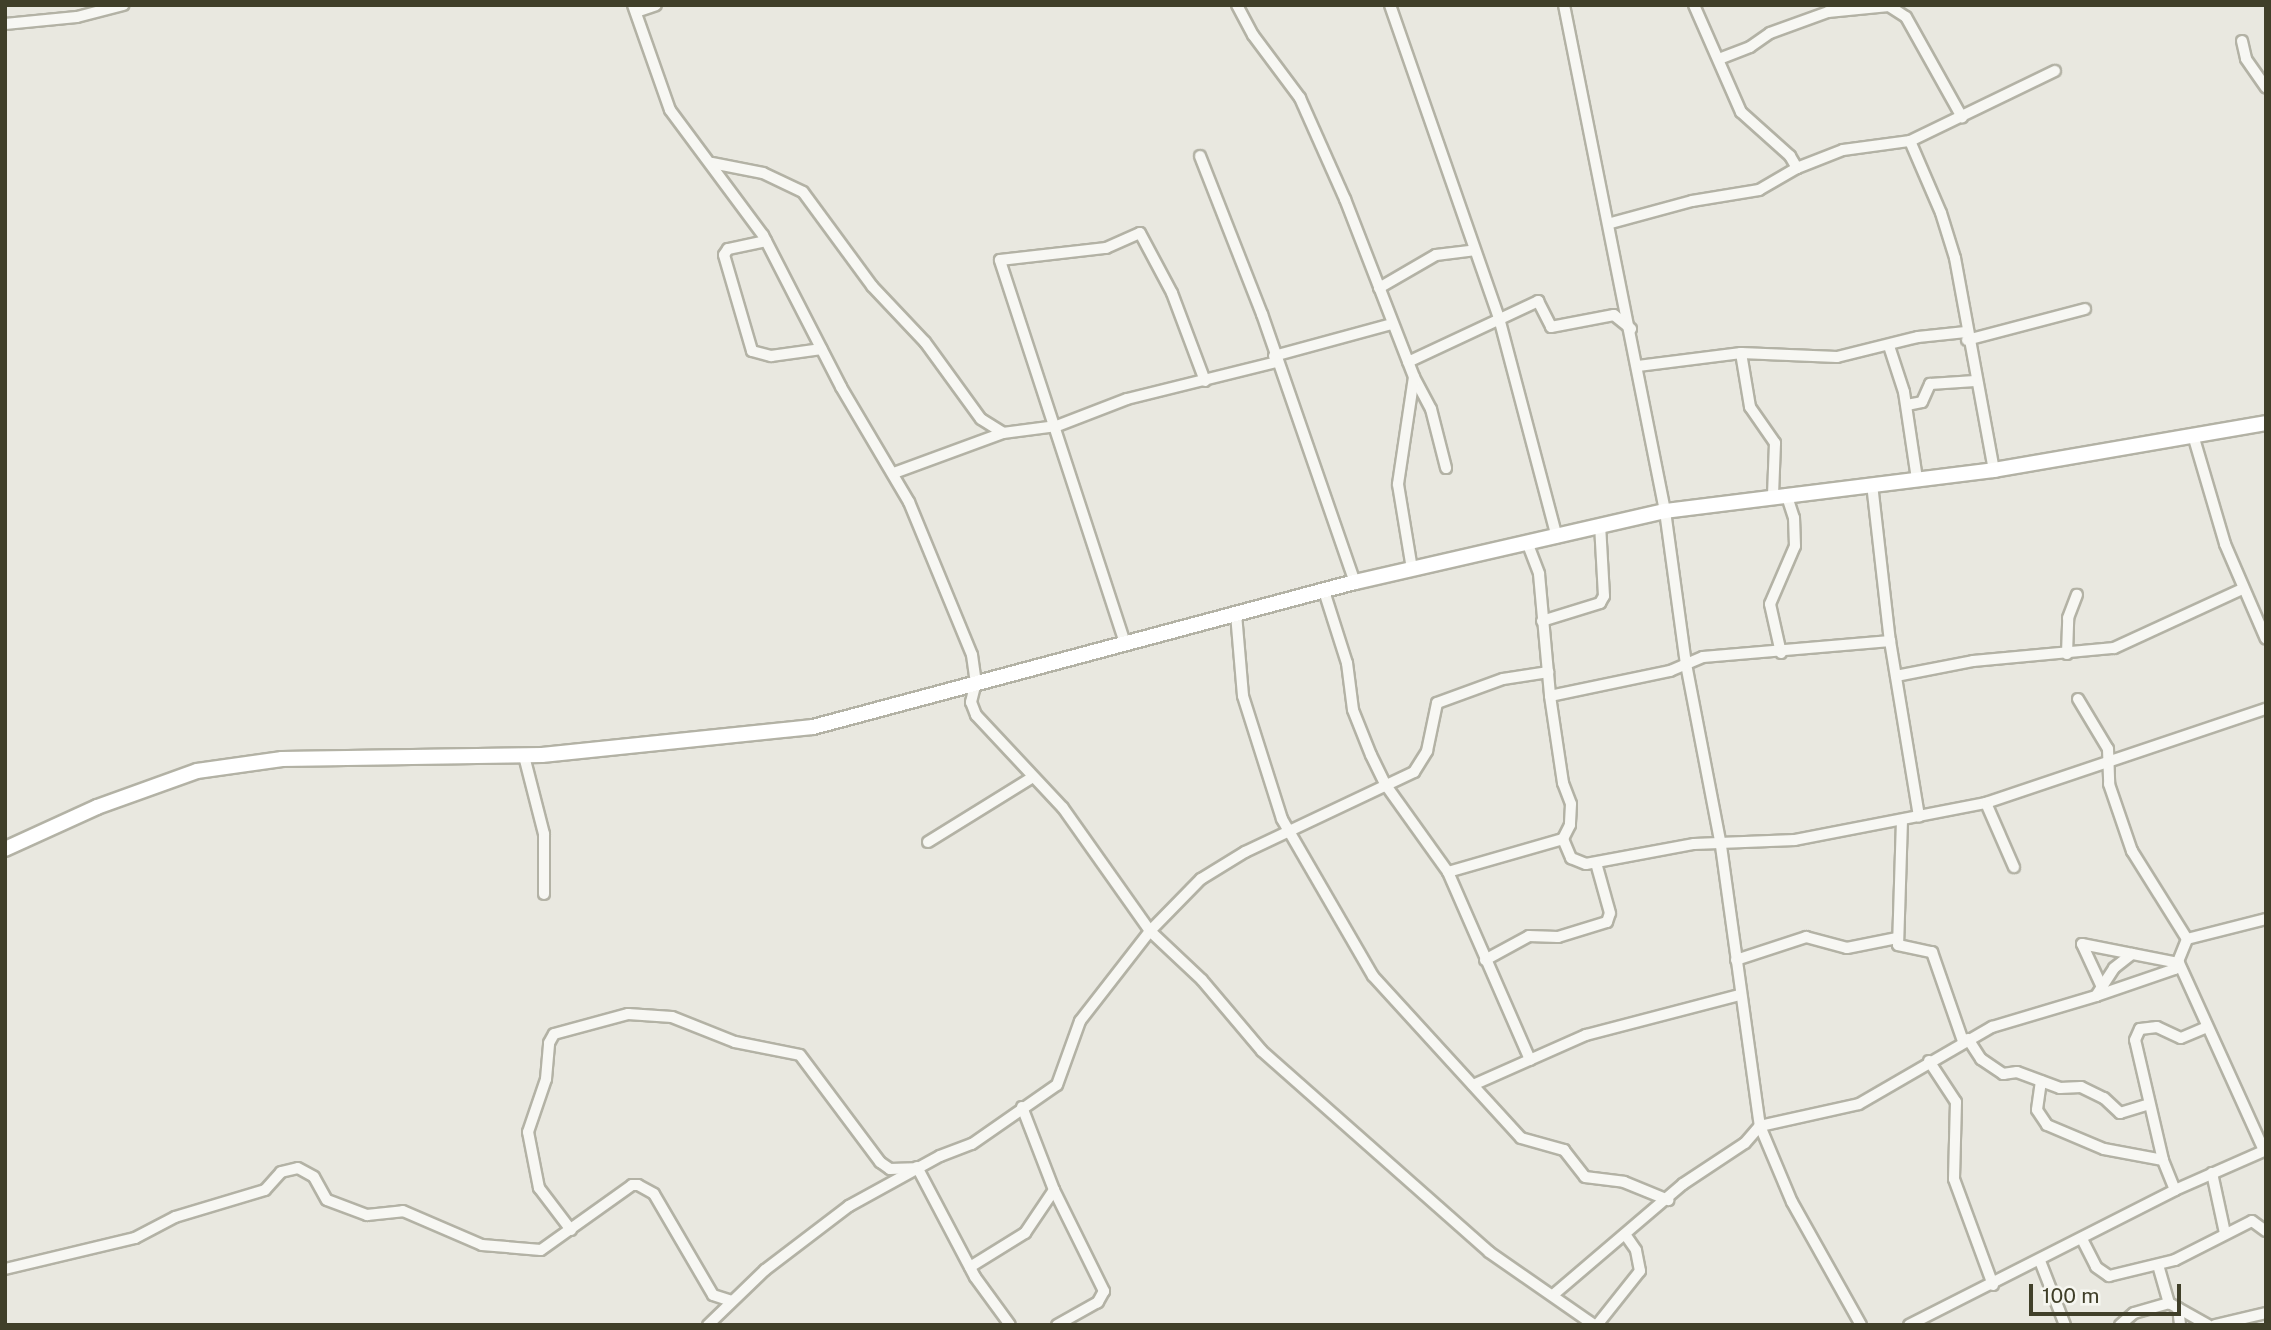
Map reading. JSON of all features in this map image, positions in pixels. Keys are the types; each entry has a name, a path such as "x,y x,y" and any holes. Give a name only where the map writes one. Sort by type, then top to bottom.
{"street":[{"path":"5,24 77,17 122,5"},
{"path":"656,5 635,9 661,92 766,241 822,349 894,473 972,655 976,682 971,702 976,715 1078,826 1150,931 1202,980 1252,1041 1342,1124 1489,1252 1595,1325 1640,1271 1636,1250 1625,1234"},
{"path":"1237,5 1253,35 1300,98 1414,377 1431,409 1446,468"},
{"path":"1390,5 1499,318 1531,452 1556,537"},
{"path":"1564,5 1611,223 1665,511 1686,664 1721,846 1760,1126 1792,1202 1861,1325"},
{"path":"1694,5 1741,112 1790,156 1797,168"},
{"path":"1719,59 1751,47 1770,33 1828,12 1889,6 1906,18 1962,117"},
{"path":"2242,41 2246,59 2266,88"},
{"path":"1611,223 1692,201 1759,190 1797,168 1843,150 1910,141 2055,71"},
{"path":"1910,141 1948,234 1994,470"},
{"path":"1199,156 1355,582"},
{"path":"712,163 779,178 803,192 872,286 938,359 974,411 1003,433"},
{"path":"727,183 736,168"},
{"path":"1125,643 1057,426 1000,265 1004,257 1106,248 1140,233 1172,293 1205,381"},
{"path":"766,241 728,249 724,255 752,351 771,356 822,349"},
{"path":"1379,288 1436,255 1474,250"},
{"path":"1408,362 1538,301 1551,327 1614,315 1632,329"},
{"path":"1638,366 1741,353 1822,359 1889,346 1918,337 1967,336 2085,309"},
{"path":"894,473 1003,433 1057,426 1127,399 1205,381 1392,324"},
{"path":"1483,329 1503,333"},
{"path":"1889,346 1907,405 1917,479"},
{"path":"1741,353 1749,408 1774,443 1779,494 1794,518 1795,546 1770,604 1781,653"},
{"path":"1412,569 1398,484 1414,377"},
{"path":"1907,405 1922,402 1930,384 1975,381"},
{"path":"5,849 97,807 197,771 240,763 356,756 524,755 662,745 813,727 1355,582 1665,511 1779,494 1994,470 2266,423"},
{"path":"2193,435 2242,589 2266,639"},
{"path":"1872,484 1890,641 1919,817"},
{"path":"1542,621 1600,603 1604,596 1600,525"},
{"path":"1527,542 1539,574 1550,696 1563,783 1571,804 1563,839 1571,858 1596,863 1694,844 1721,846 1795,840 1986,803 2266,709"},
{"path":"1896,676 1973,661 2114,648 2242,589"},
{"path":"1324,591 1347,663 1360,731 1385,784 1448,872 1530,1060"},
{"path":"2067,654 2068,618 2077,595"},
{"path":"1236,614 1248,713 1291,833 1373,976 1521,1138 1564,1150 1585,1177 1625,1182 1668,1200"},
{"path":"1550,696 1686,664 1703,657 1781,653 1890,641"},
{"path":"708,1325 731,1301 849,1206 917,1167 972,1144 1062,1079 1080,1021 1150,931 1210,873 1385,784 1403,780 1420,764 1437,703 1503,679 1548,672"},
{"path":"1553,1296 1701,1171 1745,1143 1760,1126 1859,1104 1965,1040 1992,1027 2175,969 2187,939 2127,839 2109,784 2108,749 2078,699"},
{"path":"524,755 544,834 544,894"},
{"path":"928,842 1033,778"},
{"path":"1986,803 2014,867"},
{"path":"1902,820 1897,938 1902,948 1922,946 1932,952 1965,1040 1996,1071 2017,1072 2041,1082 2097,1093 2120,1113 2149,1104"},
{"path":"1448,872 1563,839"},
{"path":"1485,960 1529,936 1558,937 1607,922 1610,913 1596,863"},
{"path":"2187,939 2266,919"},
{"path":"1736,960 1806,937 1847,948 1897,938"},
{"path":"1909,1325 1993,1285 2175,1190 2265,1150 2207,1027 2190,979 2179,963 2082,944 2101,985"},
{"path":"2096,996 2101,985 2132,954"},
{"path":"1473,1085 1586,1035 1740,995"},
{"path":"571,1230 539,1188 528,1132 546,1079 549,1043 554,1034 628,1014 672,1017 735,1042 800,1055 880,1162 890,1169 917,1167"},
{"path":"2175,1190 2163,1160 2149,1104 2136,1034 2157,1027 2181,1038 2207,1027"},
{"path":"1929,1061 1956,1102 1954,1179 1993,1285"},
{"path":"2041,1082 2037,1110 2047,1125 2104,1149 2163,1160"},
{"path":"1021,1107 1054,1190 1104,1292 1098,1302 1057,1325"},
{"path":"917,1167 970,1267 1010,1325"},
{"path":"5,1269 135,1238 175,1217 265,1191 288,1168 308,1171 333,1203 367,1215 403,1211 482,1245 541,1250 632,1185 644,1188 654,1194 713,1295 731,1301"},
{"path":"2212,1173 2225,1233"},
{"path":"970,1267 1025,1233 1054,1190"},
{"path":"2082,1239 2096,1267 2109,1276 2158,1265 2252,1221 2266,1231"},
{"path":"2040,1261 2065,1325"},
{"path":"2158,1265 2180,1325"},
{"path":"2120,1325 2134,1313 2173,1305 2208,1325"},
{"path":"2214,1325 2263,1318"}]}
